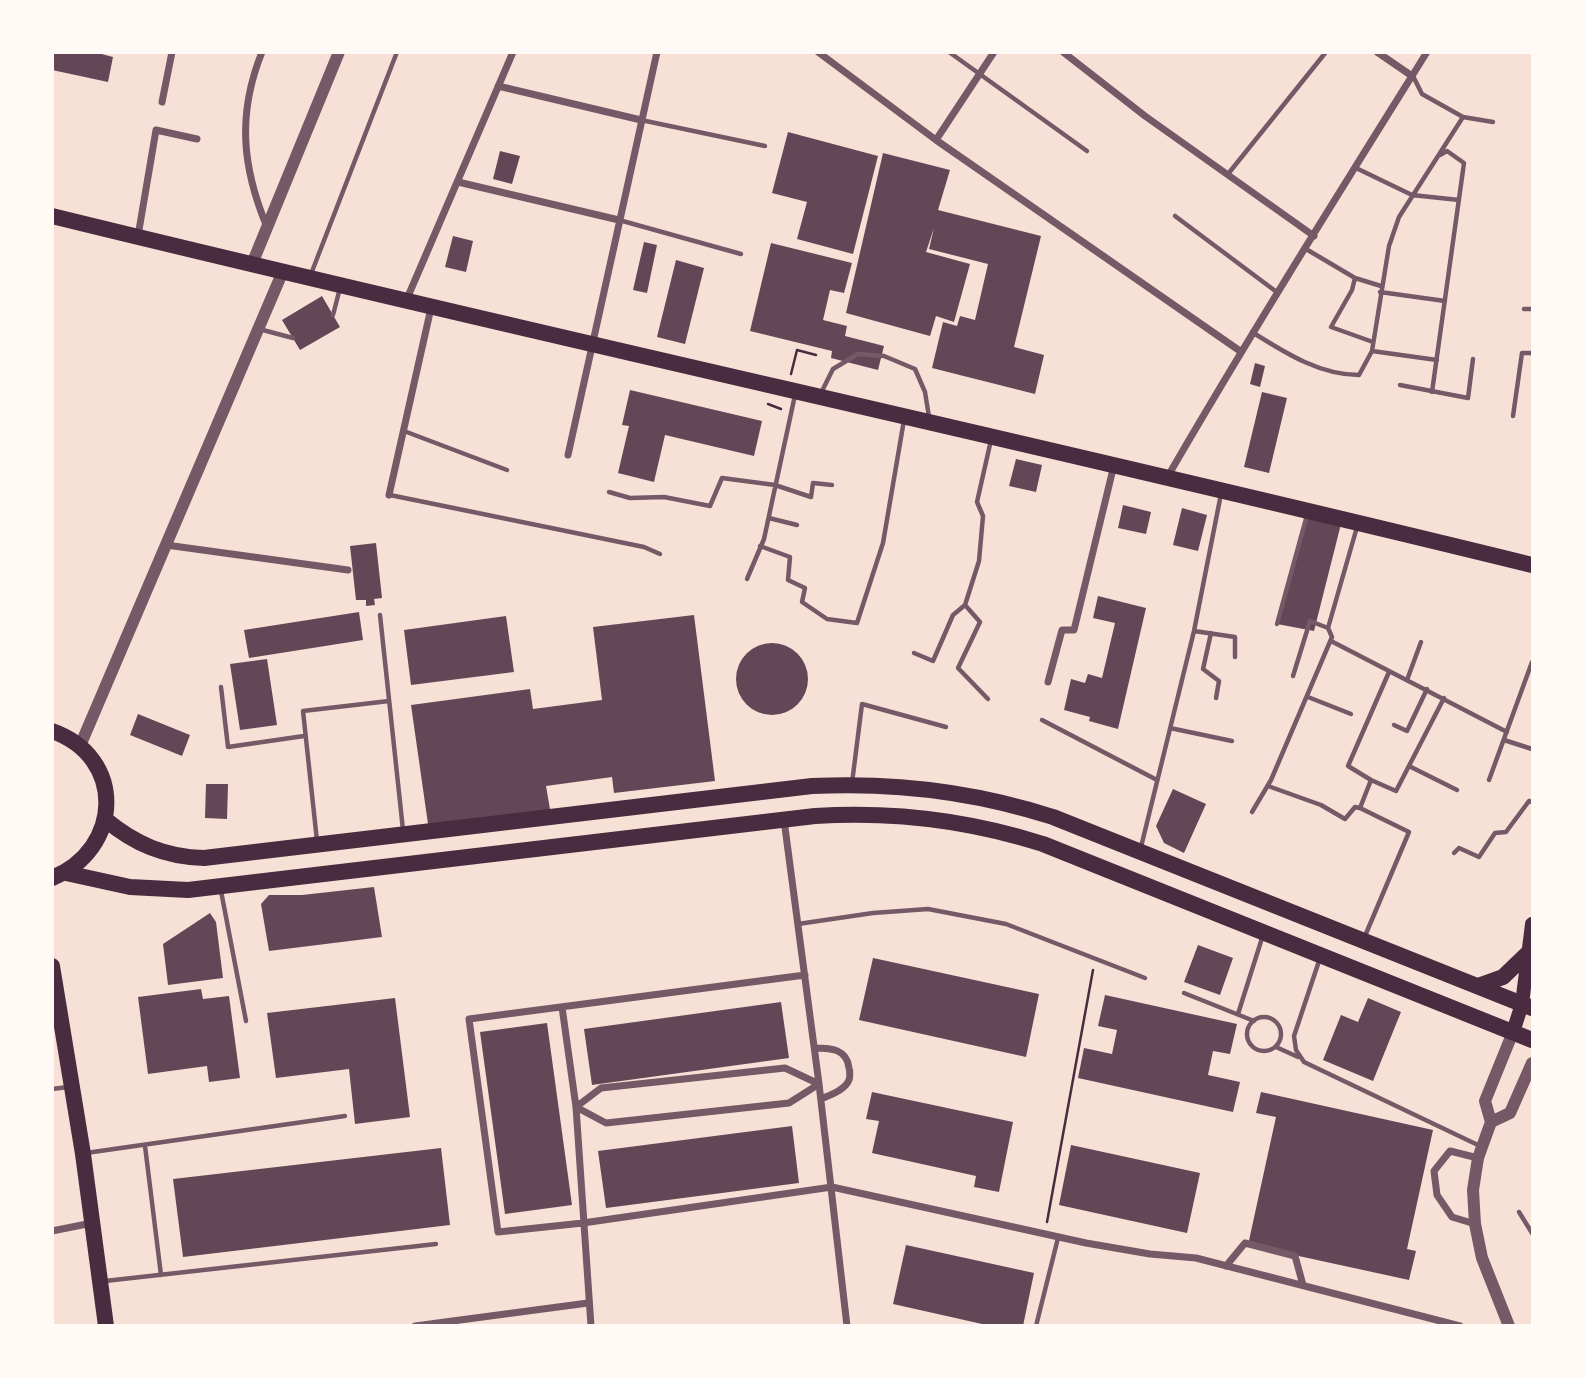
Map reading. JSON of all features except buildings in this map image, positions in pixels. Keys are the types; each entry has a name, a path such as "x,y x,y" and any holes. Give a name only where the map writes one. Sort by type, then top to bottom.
{"main road":[{"path":"52,216 431,308 1114,464 1532,565"},
{"path":"52,731 80,746 93,761 103,779 107,799 106,820 98,841 84,859 59,875"},
{"path":"106,820 145,846 189,858 218,857 812,786 852,784 934,789 994,799 1053,817 1527,1006"},
{"path":"59,875 131,887 188,890 783,819 844,814 931,818 988,828 1043,844 1532,1040"},
{"path":"1513,1032 1527,1006 1528,953 1532,924"},
{"path":"1478,986 1503,977 1528,953"},
{"path":"52,966 83,1154 106,1325"}],"street":[{"path":"162,102 172,52"},
{"path":"262,52 253,74 245,108 244,133 255,198 267,227"},
{"path":"252,264 339,52"},
{"path":"406,302 513,52"},
{"path":"568,455 657,52"},
{"path":"818,52 936,139 1240,351"},
{"path":"936,139 994,52"},
{"path":"1063,52 1145,116 1314,236"},
{"path":"1377,52 1412,76"},
{"path":"1168,477 1240,351 1306,249 1426,52"},
{"path":"498,86 641,120"},
{"path":"138,237 156,130 197,139"},
{"path":"458,181 618,220"},
{"path":"80,746 283,271"},
{"path":"389,495 431,308"},
{"path":"1048,682 1062,630 1074,630 1114,464"},
{"path":"166,545 348,570"},
{"path":"783,819 820,1084 847,1325"},
{"path":"805,975 469,1019 498,1232 583,1223 832,1188 1058,1237 1150,1254 1196,1258 1460,1325"},
{"path":"562,1007 576,1107 591,1325"},
{"path":"1509,1325 1482,1258 1475,1224 1473,1189 1479,1152 1491,1122 1485,1101 1513,1032"},
{"path":"815,1048 832,1049 842,1053 848,1060 850,1071 849,1080 842,1088 821,1099"},
{"path":"1491,1122 1510,1113 1532,1063"},
{"path":"576,1107 601,1088 785,1068 820,1084"},
{"path":"576,1107 606,1123 789,1103 820,1084"},
{"path":"1475,1224 1452,1217 1437,1195 1434,1171 1450,1151 1479,1152"},
{"path":"52,1231 92,1223"},
{"path":"1226,1266 1245,1243 1295,1256 1303,1285"},
{"path":"415,1325 588,1303"}],"lane":[{"path":"309,278 397,52"},
{"path":"949,52 1087,151"},
{"path":"1228,174 1326,52"},
{"path":"1412,76 1422,94 1463,117 1493,122"},
{"path":"1252,332 1300,360 1349,375 1359,375 1372,351 1389,246 1399,218 1463,117"},
{"path":"641,120 765,146"},
{"path":"1432,392 1464,163 1447,151 1439,155"},
{"path":"1356,168 1412,195 1459,200"},
{"path":"1175,216 1278,293"},
{"path":"618,220 740,254"},
{"path":"1306,249 1355,278 1381,289 1445,301"},
{"path":"1355,278 1352,290 1331,327 1373,342"},
{"path":"333,315 341,285"},
{"path":"1524,309 1532,309"},
{"path":"258,329 293,338"},
{"path":"1372,351 1437,360"},
{"path":"1513,415 1522,353 1532,354"},
{"path":"820,396 832,369 858,354 884,356 915,369 925,392 929,422"},
{"path":"1400,385 1468,398 1473,359"},
{"path":"747,579 768,517 796,390"},
{"path":"760,547 790,557 788,580 805,588 802,602 827,619 857,623 883,542 904,416"},
{"path":"403,431 507,470"},
{"path":"914,653 933,661 953,615 965,605 979,561 983,516 977,502 992,436"},
{"path":"609,492 630,498 664,496 710,506 722,478 775,485 811,498 813,483 832,485"},
{"path":"1139,851 1194,631 1222,490"},
{"path":"389,495 644,547 660,554"},
{"path":"1277,624 1308,511"},
{"path":"768,517 797,525"},
{"path":"1252,812 1268,786 1331,641 1328,628 1358,523"},
{"path":"965,605 980,622 958,668 988,699"},
{"path":"380,615 403,835"},
{"path":"1293,676 1310,621 1328,628"},
{"path":"1194,631 1235,637 1235,657"},
{"path":"1211,634 1203,669 1219,681 1216,698"},
{"path":"1331,641 1507,732"},
{"path":"1407,680 1421,642"},
{"path":"1489,780 1532,662"},
{"path":"1389,672 1348,766 1371,780 1396,791 1444,698"},
{"path":"221,687 228,747 304,736"},
{"path":"1394,724 1407,731 1427,689"},
{"path":"1308,697 1351,714"},
{"path":"318,845 303,711 389,701"},
{"path":"852,784 862,704 946,727"},
{"path":"1042,720 1157,780"},
{"path":"1170,728 1232,741"},
{"path":"1504,740 1532,750"},
{"path":"1409,766 1457,790"},
{"path":"1360,808 1371,780"},
{"path":"1268,786 1321,805 1345,819 1355,807 1360,808 1409,832 1363,940"},
{"path":"1454,853 1459,848 1479,857 1495,833 1506,832 1529,801 1532,802"},
{"path":"220,886 246,1021"},
{"path":"798,924 873,913 928,909 1006,924 1145,978"},
{"path":"1238,1014 1264,932"},
{"path":"1321,955 1294,1036 1299,1057 1479,1152"},
{"path":"1184,993 1254,1021 1269,1018 1278,1025 1281,1035 1276,1047"},
{"path":"1254,1021 1248,1031 1253,1047 1264,1051 1276,1047 1299,1057"},
{"path":"52,1089 72,1087"},
{"path":"83,1154 345,1116"},
{"path":"145,1146 161,1275"},
{"path":"1519,1212 1532,1233"},
{"path":"1036,1325 1058,1237"},
{"path":"100,1282 436,1244"}],"path":[{"path":"797,350 816,355"},
{"path":"768,404 782,410"},
{"path":"1044,1234 1096,960"}]}
